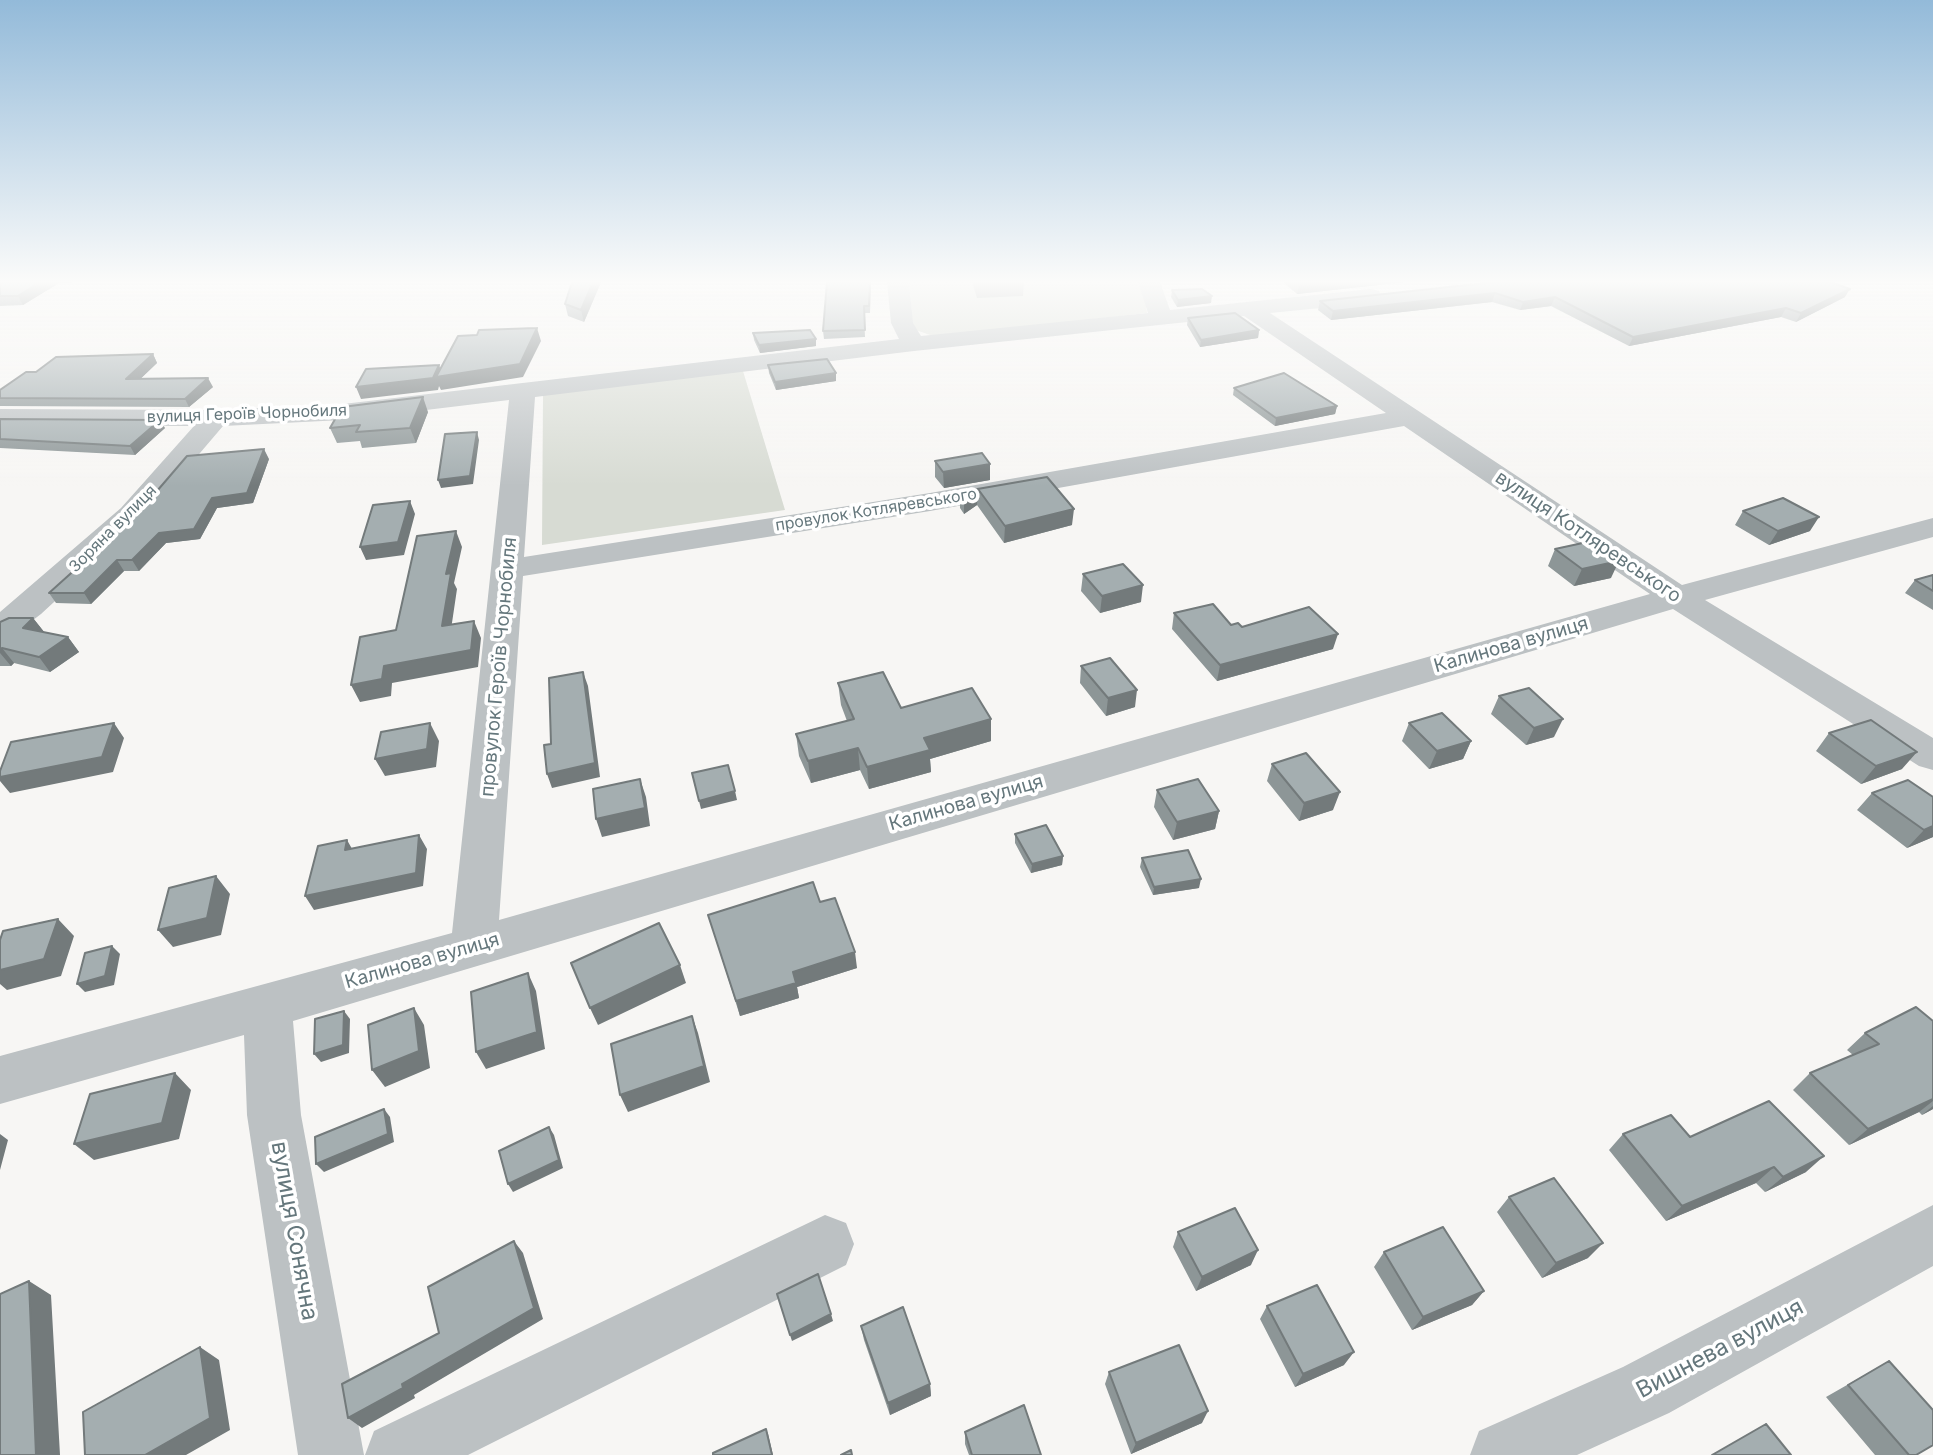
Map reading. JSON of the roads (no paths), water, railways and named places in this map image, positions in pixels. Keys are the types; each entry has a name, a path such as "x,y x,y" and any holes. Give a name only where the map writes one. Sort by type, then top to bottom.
{"street":[{"name":"вулиця Героїв Чорнобиля","path":"0,417 215,418 343,412 863,350"},
{"name":"вулиця Котляревського","path":"1309,350 1678,597 1933,756"},
{"name":"провулок Героїв Чорнобиля","path":"474,945 523,389"},
{"name":"провулок Котляревського","path":"508,569 930,502 1409,417"},
{"name":"Зоряна вулиця","path":"0,628 40,598 132,514 215,418"},
{"name":"Калинова вулиця","path":"0,1080 267,1007 1678,597 1933,527"},
{"name":"вулиця Сонячна","path":"267,1007 274,1115 331,1455"},
{"name":"Вишнева вулиця","path":"1503,1455 1646,1390 1933,1234"},
{"path":"398,1455 825,1244"}]}
